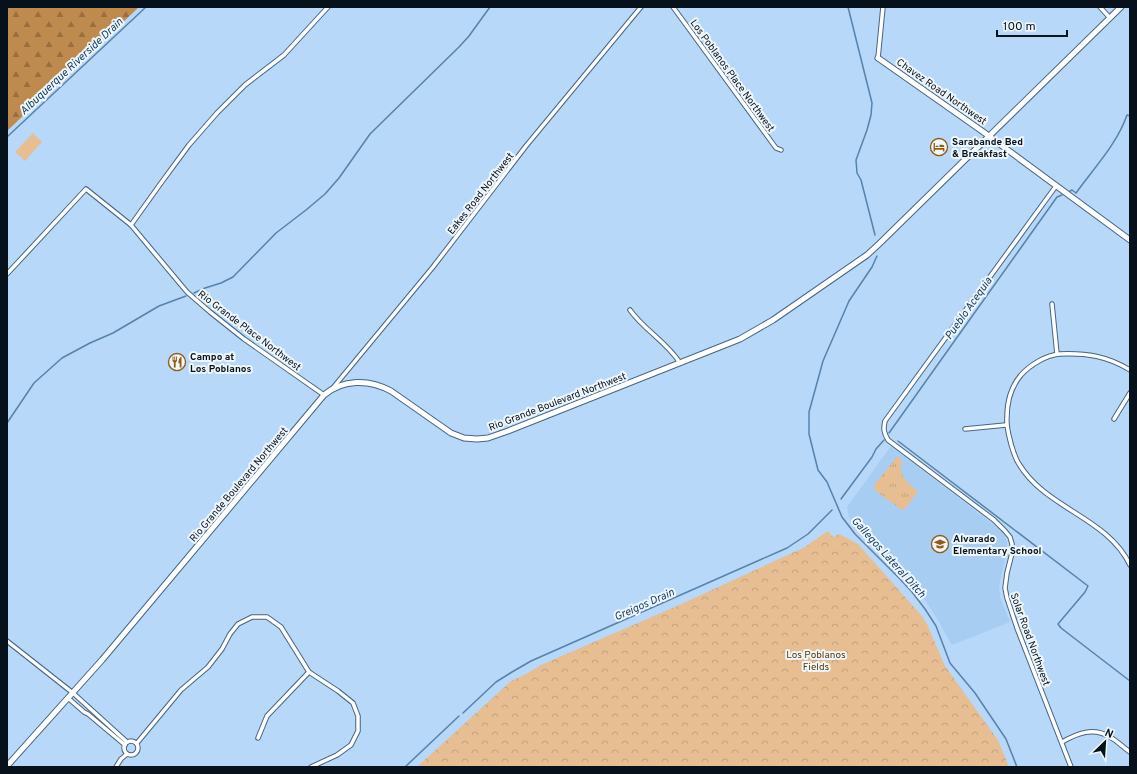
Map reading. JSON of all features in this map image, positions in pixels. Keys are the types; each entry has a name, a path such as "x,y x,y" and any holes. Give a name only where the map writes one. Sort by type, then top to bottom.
{"street":[{"path":"131,225 190,145 217,113 245,85 284,55 328,7"},
{"name":"Eakes Road Northwest","path":"332,389 433,267 526,146 641,7"},
{"name":"Los Poblanos Place Northwest","path":"673,7 776,148 781,150"},
{"path":"878,58 883,7"},
{"path":"1100,7 1110,18"},
{"name":"Rio Grande Boulevard Northwest","path":"7,766 107,654 324,396 332,389 346,384 361,382 383,387 450,433 464,438 488,438 740,339 773,320 867,255 1121,7"},
{"name":"Chavez Road Northwest","path":"878,58 990,136 1130,240"},
{"name":"Solar Road Northwest","path":"1056,186 885,421 883,427 884,433 888,440 994,520 1010,537 1012,553 1006,581 1007,598 1072,767"},
{"name":"Rio Grande Place Northwest","path":"7,274 86,189 131,225 187,292 210,312 324,396"},
{"path":"1052,304 1057,354"},
{"path":"630,310 636,319 674,353 680,363"},
{"path":"1130,370 1106,358 1076,353 1057,354 1041,360 1031,366 1013,388 1009,398 1006,425 1016,459 1033,482 1049,496 1112,539 1126,557 1130,565"},
{"path":"1114,419 1130,393"},
{"path":"965,429 1006,425"},
{"path":"137,743 181,690 208,667 238,624 252,617 267,618 281,627 309,672 353,703 358,716 358,731 351,745 338,755 311,767"},
{"path":"7,641 73,693 126,744"},
{"path":"258,738 267,716 309,672"},
{"path":"68,698 126,744"},
{"path":"1062,742 1078,733 1096,732 1110,737 1130,752"},
{"path":"116,767 121,759 127,754 136,754 139,748 137,743 132,740 126,744 124,750 127,754"}],"shaded area":[{"name":"Alvarado Elementary School","path":"891,446 1004,534 1007,542 1007,550 999,585 1000,597 1010,622 952,645 936,617 910,580 874,547 849,517 847,507"}],"green space":[{"path":"7,7 139,7 7,131"},
{"path":"33,133 42,142 25,161 15,152"},
{"path":"897,457 902,459 902,474 909,484 918,492 905,509 902,510 877,492 874,488 875,484"},
{"name":"Los Poblanos Fields","path":"828,531 833,537 839,534 858,544 921,615 927,624 945,666 998,740 1009,767 417,767 511,681 541,665 677,606 803,548"}],"waterway":[{"name":"Albuquerque Riverside Drain","path":"7,137 146,7"},
{"path":"194,293 233,277 276,233 325,194 339,178 370,134 459,47 490,7"},
{"name":"Gallegos Lateral Ditch","path":"848,7 872,103 871,115 867,130 856,160 857,173 861,180 875,235"},
{"name":"Pueblo Acequia","path":"1070,191 1072,190 1076,193 1111,146 1123,126 1127,115 1130,116"},
{"name":"Pueblo Acequia","path":"889,433 1057,197 1062,195"},
{"name":"Gallegos Lateral Ditch","path":"877,256 872,267 849,301 823,361 809,412 809,434 818,470 827,482 842,517 855,534 900,579 925,609 936,626 950,663 975,693 1006,739 1017,767"},
{"path":"7,423 34,383 62,358 113,333 159,306 186,296"},
{"name":"Pueblo Acequia","path":"841,499 884,440"},
{"path":"898,441 1088,586 1085,592 1058,624 1061,628 1130,681"},
{"name":"Greigos Drain","path":"463,713 496,682 531,661 787,548 808,534 832,510"},
{"name":"Pueblo Acequia","path":"405,767 459,716"}],"place":[{"name":"Sarabande Bed & Breakfast","path":"939,147"},
{"name":"Campo at Los Poblanos","path":"177,362"},
{"name":"Alvarado Elementary School","path":"940,544"}]}
